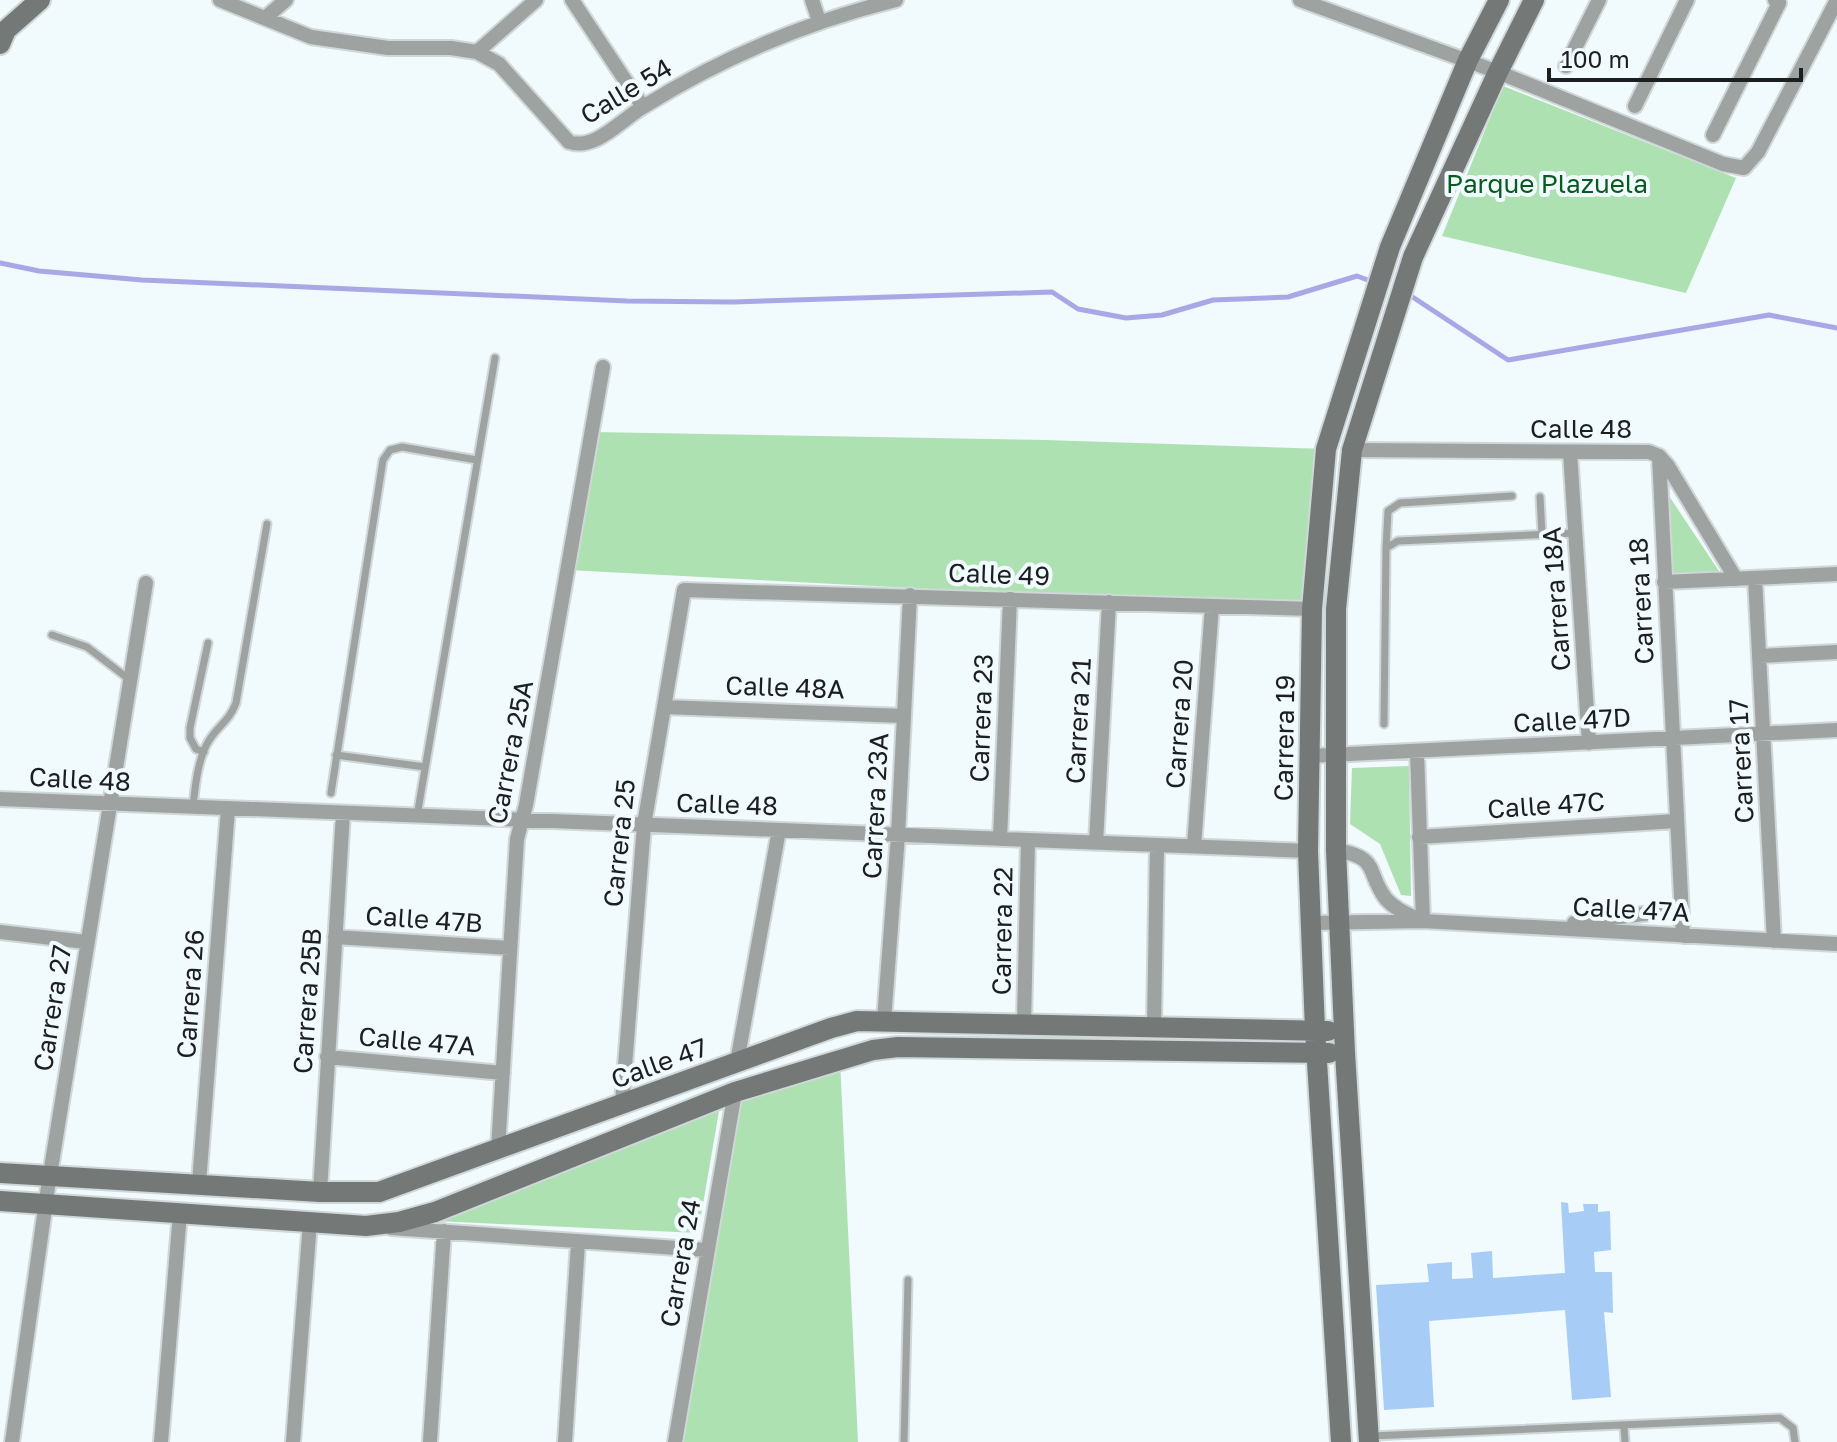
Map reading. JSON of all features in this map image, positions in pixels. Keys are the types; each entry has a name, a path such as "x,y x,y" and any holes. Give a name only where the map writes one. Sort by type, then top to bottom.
{"main road":[{"path":"0,44 6,30 40,0"},
{"path":"1468,60 1499,0"},
{"path":"1498,72 1534,0"},
{"name":"Carrera 19","path":"1341,1442 1315,1030 1308,851 1312,609 1326,449 1390,247 1468,60"},
{"name":"Carrera 19","path":"1369,1439 1336,850 1336,609 1352,450 1413,257 1498,72"},
{"name":"Calle 47","path":"0,1173 320,1192 379,1192 857,1021 1344,1031"},
{"path":"1045,1024 1040,1036 1046,1049"},
{"name":"Calle 47","path":"0,1201 366,1226 399,1222 435,1212 735,1092 873,1050 898,1047 1345,1053"}],"street":[{"path":"220,0 311,37 388,48 451,48 477,52 536,0"},
{"path":"265,18 286,0"},
{"path":"572,0 643,107"},
{"path":"812,0 819,21"},
{"name":"Calle 54","path":"477,52 499,64 569,142 579,145 590,143 643,107 727,60 819,21 842,6 896,0"},
{"path":"1300,0 1468,60 1723,164 1744,168 1758,152 1837,0"},
{"path":"1566,66 1599,0"},
{"path":"1635,106 1687,0"},
{"path":"1713,135 1779,3 1775,0"},
{"name":"Carrera 25A","path":"498,1149 517,839 526,805 603,367"},
{"name":"Calle 48","path":"1352,450 1649,452 1659,456 1668,466 1736,579"},
{"name":"Carrera 18A","path":"1570,452 1589,743"},
{"name":"Carrera 18","path":"1659,456 1683,936"},
{"path":"1664,582 1837,574"},
{"name":"Carrera 17","path":"1755,578 1774,941"},
{"name":"Carrera 27","path":"12,1442 86,942 146,583"},
{"name":"Calle 49","path":"684,590 1312,609"},
{"name":"Carrera 25","path":"622,1104 644,825 684,590"},
{"name":"Carrera 23A","path":"884,1020 898,835 910,595"},
{"name":"Carrera 23","path":"1000,839 1010,599"},
{"name":"Carrera 21","path":"1096,843 1109,602"},
{"name":"Carrera 20","path":"1194,846 1212,606"},
{"path":"1759,656 1837,652"},
{"name":"Calle 48A","path":"664,707 904,716"},
{"name":"Calle 47D","path":"1309,756 1837,730"},
{"path":"1336,850 1357,854 1368,862 1386,899 1400,911 1423,921 1417,752"},
{"name":"Calle 48","path":"0,799 1308,851"},
{"name":"Carrera 26","path":"199,1183 228,809"},
{"name":"Carrera 25B","path":"320,1192 343,813"},
{"name":"Calle 47C","path":"1419,837 1677,821"},
{"path":"737,1062 779,830"},
{"name":"Carrera 22","path":"1024,1023 1028,840"},
{"path":"1154,1026 1157,845"},
{"path":"1539,927 1681,909"},
{"name":"Calle 47A","path":"1311,923 1423,921 1837,944"},
{"path":"0,932 86,942"},
{"name":"Calle 47B","path":"335,937 510,948"},
{"name":"Calle 47A","path":"327,1057 503,1073"},
{"name":"Carrera 24","path":"675,1442 735,1092"},
{"path":"161,1442 180,1213"},
{"path":"293,1442 310,1222"},
{"name":"Calle 47","path":"366,1226 706,1250"},
{"path":"430,1442 444,1231"},
{"path":"565,1442 578,1243"}],"lane":[{"path":"417,816 495,358"},
{"path":"331,793 383,460 390,450 402,447 477,460"},
{"path":"1384,724 1388,511 1400,503 1512,496"},
{"path":"1540,497 1542,534"},
{"path":"193,807 204,752 210,739 230,718 236,703 267,524"},
{"path":"1386,548 1398,541 1576,533"},
{"path":"52,635 87,647 130,680"},
{"path":"204,752 196,749 190,738 190,728 208,643"},
{"path":"336,755 425,767"},
{"path":"904,1442 908,1280"},
{"path":"1369,1439 1780,1418 1793,1428 1795,1442"},
{"path":"1624,1427 1625,1442"}],"green space":[{"name":"Parque Plazuela","path":"1503,86 1736,178 1686,293 1442,236"},
{"path":"592,432 1044,440 1326,449 1312,609 568,570"},
{"path":"1669,496 1725,580 1669,582"},
{"path":"1409,766 1411,896 1401,895 1380,844 1350,824 1352,768"},
{"path":"840,1060 858,1442 677,1442 735,1092"},
{"path":"719,1111 698,1233 436,1221"}],"building":[{"path":"1561,1202 1568,1203 1569,1213 1584,1211 1583,1204 1598,1204 1598,1212 1610,1211 1611,1250 1594,1252 1595,1272 1612,1272 1613,1313 1604,1312 1611,1397 1572,1400 1565,1310 1429,1321 1434,1407 1384,1410 1376,1285 1429,1282 1427,1264 1452,1262 1452,1279 1473,1278 1471,1253 1492,1251 1493,1278 1565,1273"}],"waterway":[{"path":"0,263 39,271 142,280 627,301 733,302 1052,292 1078,309 1126,318 1162,315 1213,300 1288,297 1357,276 1373,282"},
{"path":"1405,292 1508,360 1769,315 1837,328"}]}
